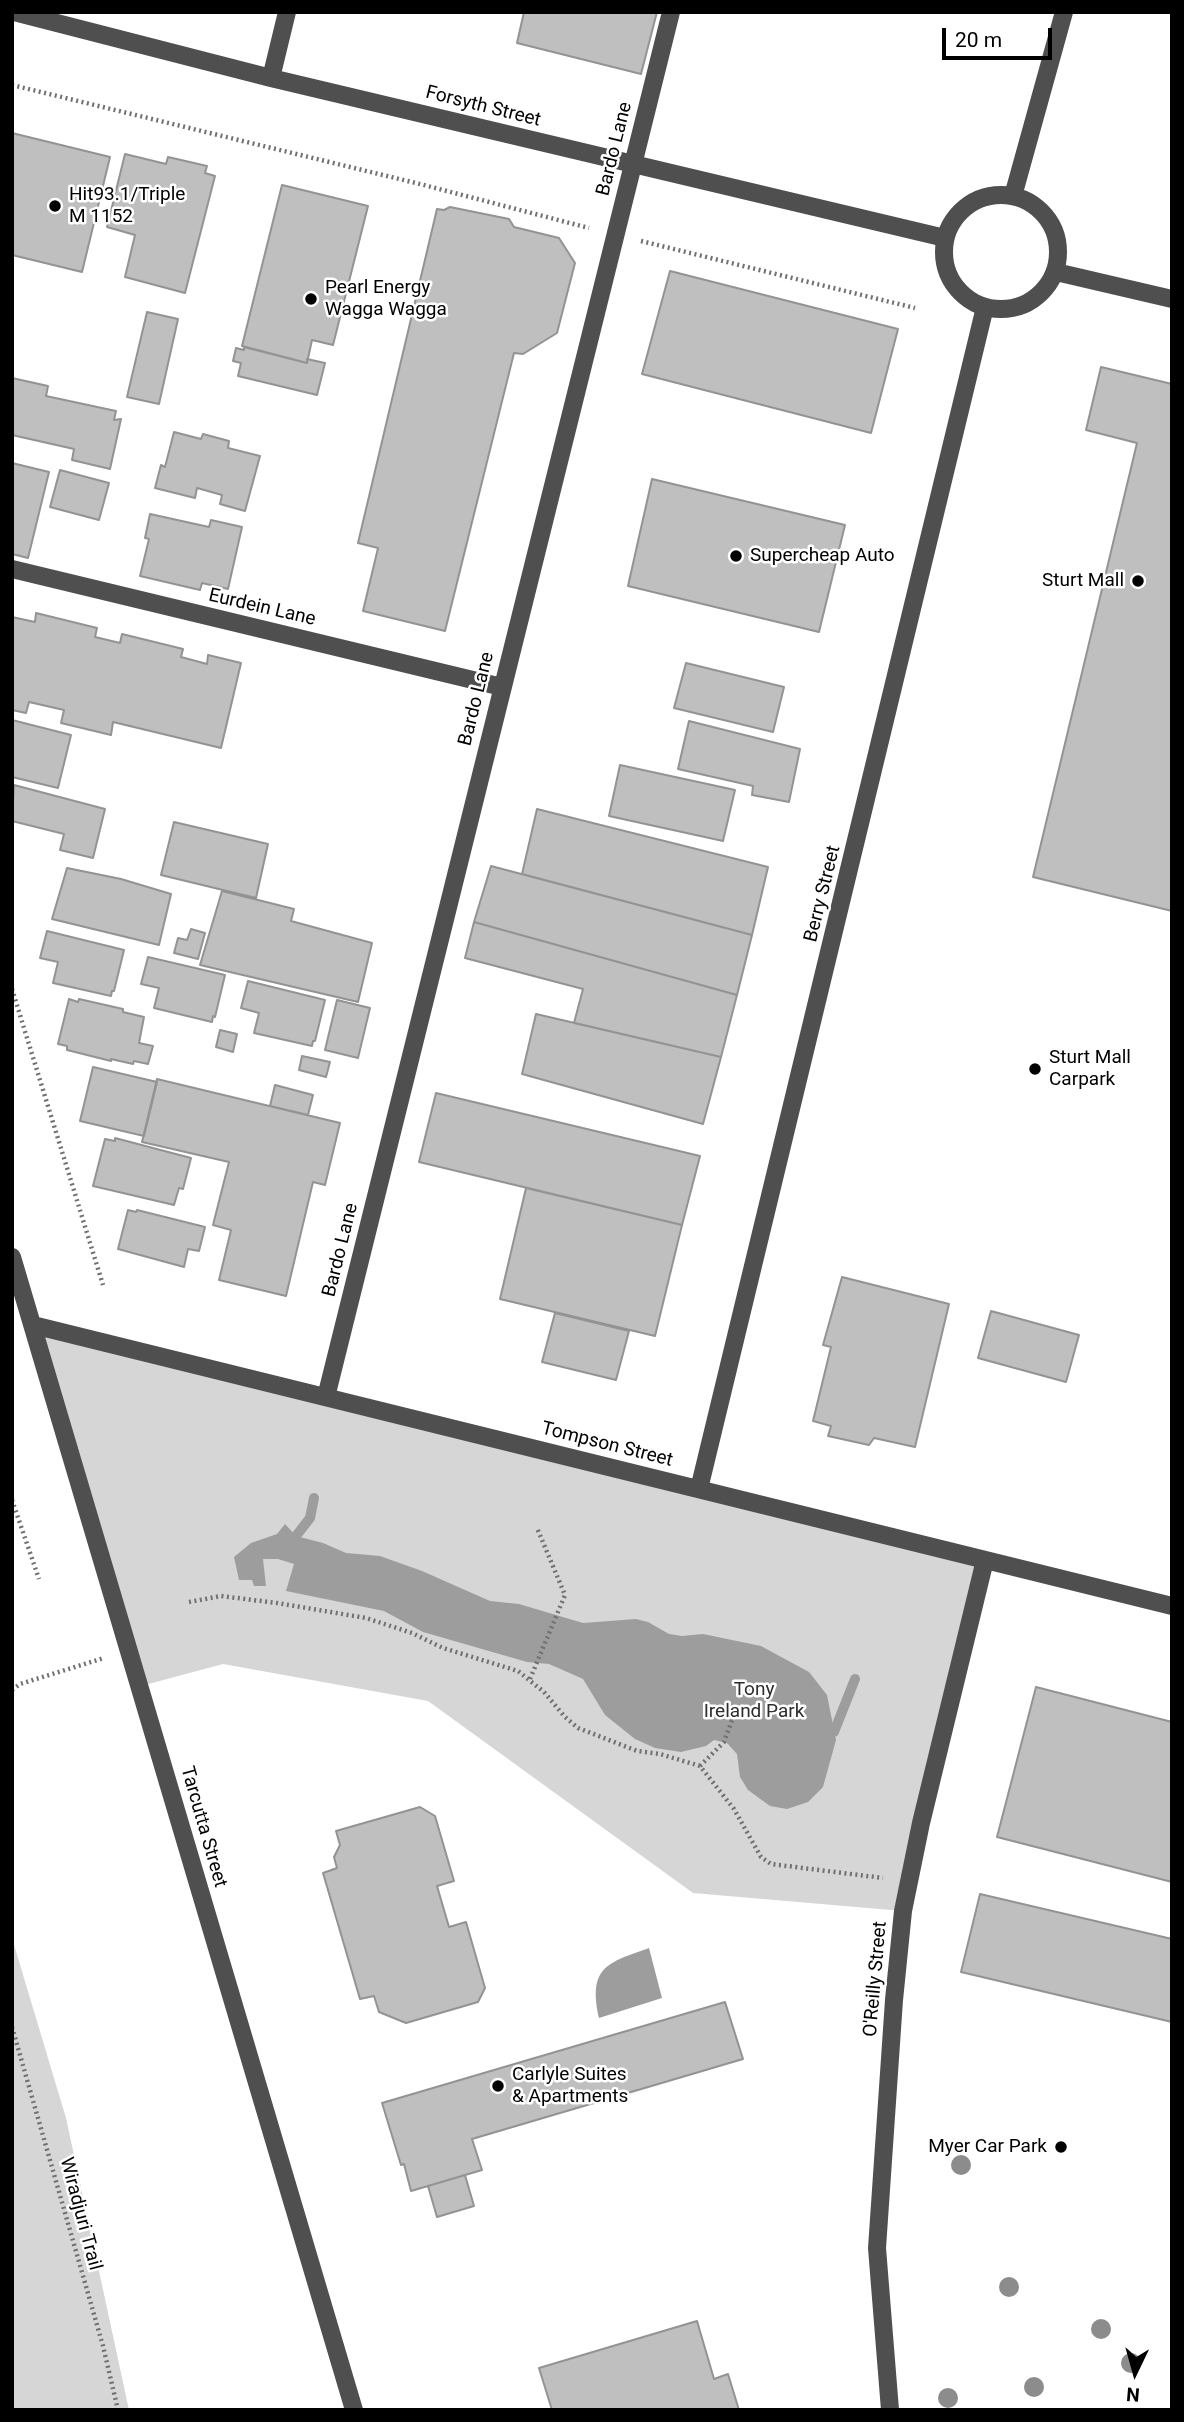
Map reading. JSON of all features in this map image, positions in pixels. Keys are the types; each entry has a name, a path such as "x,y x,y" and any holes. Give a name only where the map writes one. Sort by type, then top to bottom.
{"street":[{"name":"Forsyth Street","path":"14,12 271,78 945,238"},
{"path":"271,78 286,12"},
{"name":"Bardo Lane","path":"326,1397 671,12"},
{"path":"1013,196 1065,12"},
{"path":"994,195 1013,196 1026,200 1044,214 1056,233 1059,256 1056,272 1045,290 1021,306 1002,310 985,307 969,300 956,288 945,264 945,238 952,221 965,207 994,195"},
{"path":"1056,272 1172,299"},
{"name":"Berry Street","path":"699,1489 985,307"},
{"name":"Eurdein Lane","path":"12,569 502,687"},
{"name":"Tarcutta Street","path":"12,1257 354,2410"},
{"name":"Tompson Street","path":"33,1325 1172,1606"},
{"name":"O'Reilly Street","path":"890,2410 877,2248 894,2000 903,1911 921,1823 985,1560"}],"path":[{"path":"12,85 915,308"},
{"path":"12,989 103,1285"},
{"path":"12,1500 38,1579"},
{"path":"530,1679 565,1595 537,1528"},
{"path":"189,1602 221,1597 276,1602 366,1618 412,1633 443,1648 518,1671 544,1692 578,1728 637,1751 700,1766 734,1809 761,1857 771,1864 909,1882"},
{"path":"12,1690 20,1684 48,1674 129,1651"},
{"path":"700,1766 724,1742 734,1715"},
{"name":"Wiradjuri Trail","path":"12,2027 103,2346 118,2410"}],"green space":[{"name":"Tony Ireland Park","path":"37,1325 985,1560 903,1911 693,1893 428,1701 223,1664 141,1686"},
{"path":"12,1938 66,2118 129,2410 12,2410"}],"shaded area":[{"path":"285,1524 296,1536 346,1553 380,1556 490,1601 519,1604 583,1623 636,1619 648,1622 669,1634 703,1634 761,1646 809,1672 827,1695 836,1740 823,1787 808,1802 787,1809 770,1806 748,1790 740,1777 737,1754 727,1743 714,1740 706,1746 681,1752 655,1748 635,1739 605,1715 583,1679 549,1664 527,1662 423,1632 384,1611 286,1591 294,1564 278,1559 263,1559 266,1586 254,1586 252,1580 239,1580 234,1557 251,1543 277,1534"},
{"path":"649,1948 662,1998 599,2018 596,1988 604,1969 622,1958"}],"building":[{"path":"524,12 657,12 641,74 517,43"},
{"name":"Hit93.1/Triple M 1152","path":"12,133 110,157 82,272 12,255"},
{"path":"125,154 166,164 168,157 207,166 205,173 215,176 185,293 125,277 135,235 107,227"},
{"path":"282,185 368,206 333,345 312,340 307,363 242,346"},
{"path":"450,207 509,219 514,227 559,238 575,263 557,333 523,354 514,353 445,631 363,611 378,548 358,543 437,209"},
{"path":"670,271 898,329 871,433 642,374"},
{"path":"147,312 178,319 159,404 127,397"},
{"path":"244,347 307,363 307,359 325,363 317,395 238,376 241,363 233,361 236,348 244,350"},
{"name":"Sturt Mall","path":"1101,367 1172,384 1172,911 1033,877 1137,443 1086,430"},
{"path":"12,378 48,386 46,396 116,411 114,420 121,419 110,469 72,460 74,449 12,435"},
{"path":"174,432 201,439 203,434 229,441 228,448 260,456 245,511 220,504 222,495 197,488 195,498 155,488 161,465 165,467"},
{"path":"12,463 49,472 28,558 12,554"},
{"path":"60,470 109,483 99,520 50,507"},
{"name":"Supercheap Auto","path":"652,479 845,525 819,632 628,586"},
{"path":"150,514 209,527 211,520 242,527 228,589 202,583 200,590 140,576 149,539 145,538"},
{"path":"36,613 97,628 95,637 120,643 122,634 183,649 181,657 207,664 208,655 241,663 221,748 113,722 111,735 61,723 64,710 29,702 26,713 12,710 12,617 35,622"},
{"path":"686,663 784,687 773,732 674,708"},
{"path":"12,720 71,735 58,788 12,777"},
{"path":"689,721 800,749 789,802 752,795 753,786 678,769"},
{"path":"620,765 735,790 723,841 609,816"},
{"path":"14,785 105,809 93,858 60,850 64,834 12,821"},
{"path":"537,809 768,867 752,935 522,874"},
{"path":"174,822 268,844 256,898 161,875"},
{"path":"491,866 752,935 737,995 474,922"},
{"path":"67,868 121,879 171,894 159,945 52,919"},
{"path":"222,891 294,909 291,921 372,943 358,1002 200,965"},
{"path":"474,922 737,995 721,1057 574,1023 583,989 465,958"},
{"path":"191,929 205,933 198,959 174,953 178,938 187,940"},
{"path":"47,931 124,950 111,996 53,983 58,962 40,958"},
{"path":"148,957 225,975 212,1022 154,1008 159,988 141,984"},
{"path":"248,981 325,1000 312,1046 254,1033 259,1013 241,1008"},
{"path":"69,999 123,1009 123,1012 144,1017 139,1043 153,1046 148,1064 111,1061 67,1050 67,1046 58,1044"},
{"path":"337,1000 370,1008 358,1058 325,1050"},
{"path":"536,1014 721,1057 703,1124 522,1074"},
{"path":"220,1030 237,1034 233,1052 216,1047"},
{"path":"302,1056 330,1062 326,1077 299,1070"},
{"path":"93,1067 157,1082 144,1136 80,1121"},
{"path":"157,1079 340,1123 325,1185 313,1182 286,1296 219,1280 231,1230 213,1225 229,1162 142,1142"},
{"path":"275,1085 313,1095 308,1115 270,1106"},
{"path":"436,1093 700,1156 682,1225 419,1162"},
{"path":"115,1138 191,1158 183,1189 179,1188 174,1205 93,1186 105,1139 115,1141"},
{"path":"526,1188 682,1225 655,1336 500,1299"},
{"path":"128,1210 205,1227 199,1251 188,1249 184,1267 118,1249"},
{"path":"842,1277 949,1304 915,1447 874,1438 869,1445 828,1436 831,1426 813,1421 831,1347 823,1345"},
{"path":"991,1311 1079,1335 1066,1382 978,1358"},
{"path":"555,1313 629,1331 616,1380 542,1362"},
{"path":"1036,1687 1172,1722 1172,1882 997,1837"},
{"path":"420,1807 435,1816 454,1881 437,1886 449,1927 466,1922 485,1988 478,2002 406,2023 379,2012 374,1996 360,1999 323,1873 337,1868 334,1857 340,1845 336,1831"},
{"path":"980,1894 1172,1939 1172,2022 961,1972"},
{"path":"725,2002 743,2059 472,2139 482,2170 411,2191 382,2103"},
{"path":"465,2175 474,2206 437,2217 428,2186"},
{"path":"697,2321 714,2379 728,2374 739,2410 552,2410 539,2368"}],"waterway":[{"path":"296,1536 310,1518 314,1498"},
{"path":"834,1732 855,1679"}],"place":[{"name":"Hit93.1/Triple M 1152","path":"55,206"},
{"name":"Pearl Energy Wagga Wagga","path":"311,299"},
{"name":"Supercheap Auto","path":"736,556"},
{"name":"Sturt Mall","path":"1138,581"},
{"name":"Sturt Mall Carpark","path":"1035,1069"},
{"name":"Carlyle Suites & Apartments","path":"498,2086"},
{"name":"Myer Car Park","path":"1061,2147"}]}
